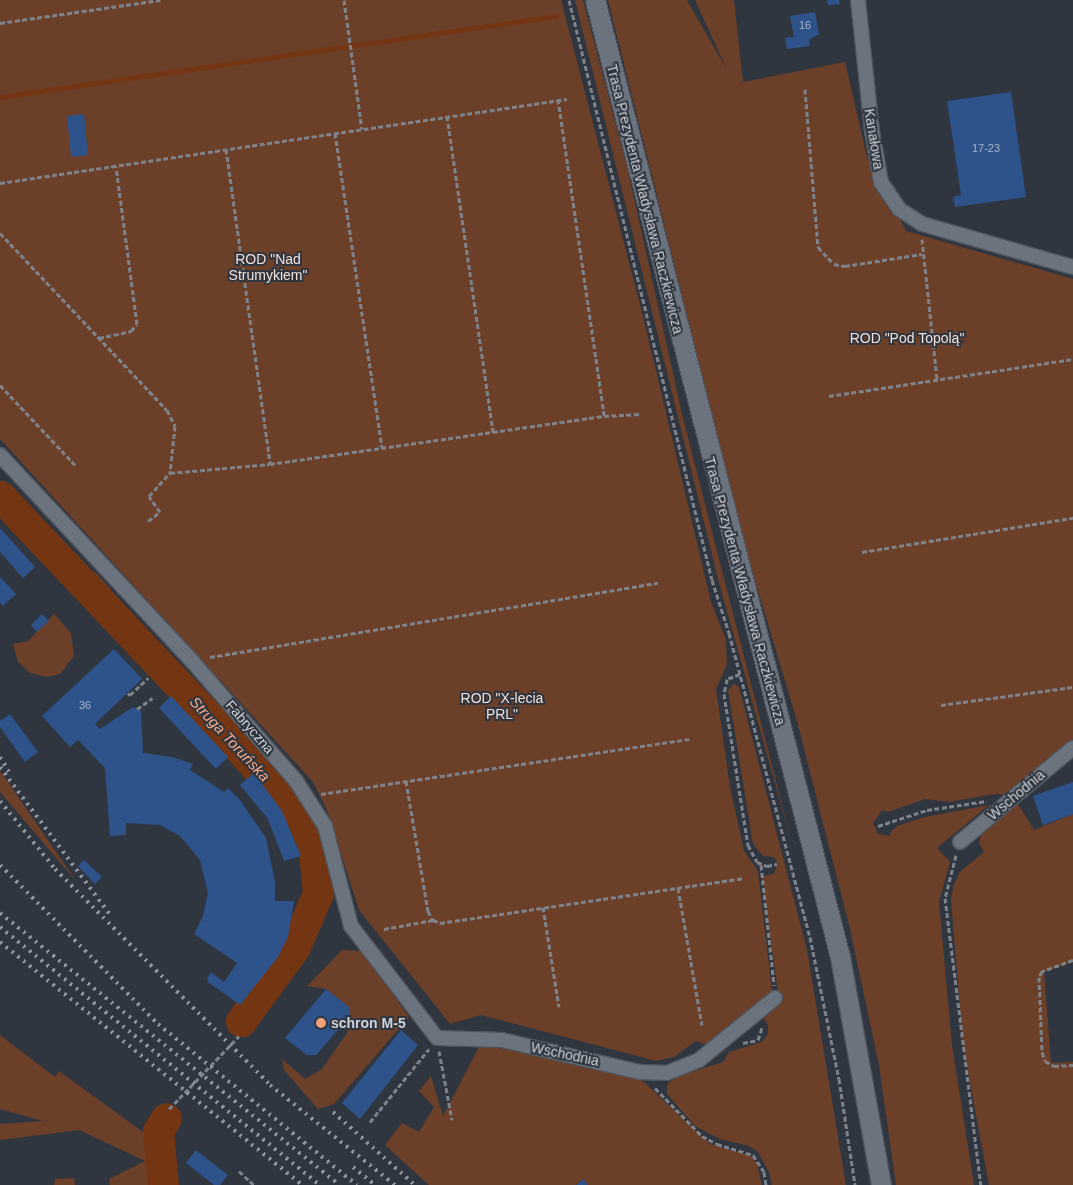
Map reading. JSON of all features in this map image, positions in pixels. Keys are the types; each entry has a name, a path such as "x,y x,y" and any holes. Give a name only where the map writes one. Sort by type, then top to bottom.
{"main road":[{"name":"Trasa Prezydenta Władysława Raczkiewicza","path":"595,0 840,957 880,1185"}],"street":[{"name":"Kanałowa","path":"858,0 872,131 881,182 899,209 922,224 1073,267"},
{"name":"Fabryczna","path":"0,455 192,661 306,796 325,826 351,926 437,1038"},
{"name":"Wschodnia","path":"960,842 1073,748"},
{"name":"Wschodnia","path":"437,1038 502,1040 631,1069 667,1072 692,1065 775,998"}],"path":[{"path":"0,23 160,0"},
{"path":"344,0 362,129"},
{"path":"569,0 712,580 740,674 816,966 839,1079 855,1185"},
{"path":"805,88 818,247 834,264 845,266 922,254"},
{"path":"558,99 604,416"},
{"path":"0,183 567,99"},
{"path":"447,116 493,433"},
{"path":"335,133 382,448"},
{"path":"226,149 270,464"},
{"path":"99,338 131,331 137,324 116,166"},
{"path":"922,224 922,254 937,380"},
{"path":"0,233 167,410 175,426 170,473 149,496 160,512 148,521"},
{"path":"829,396 1073,359"},
{"path":"0,385 75,466"},
{"path":"170,473 270,464 604,416 640,414"},
{"path":"862,552 1073,518"},
{"path":"192,661 658,583"},
{"path":"740,674 727,679 724,694 748,845 753,857 762,864 777,864"},
{"path":"128,693 130,695 148,678"},
{"path":"941,705 1073,687"},
{"path":"137,709 153,698"},
{"path":"306,796 690,740"},
{"path":"406,781 428,912 433,920"},
{"path":"878,826 927,810 1013,796"},
{"path":"960,842 945,898 981,1185"},
{"path":"762,864 775,998"},
{"path":"384,929 433,920 450,923 543,907 743,878"},
{"path":"678,888 702,1025"},
{"path":"543,907 558,1008"},
{"path":"1073,960 1042,971 1039,977 1042,1052 1045,1061 1054,1066 1073,1065"},
{"path":"169,1109 239,1036"},
{"path":"437,1038 452,1120"},
{"path":"370,1122 437,1038"},
{"path":"631,1069 650,1082 702,1136 752,1155 764,1172 766,1185"},
{"path":"239,1171 254,1185"}],"green space":[{"path":"0,0 561,0 643,316 711,602 726,640 727,664 716,689 730,787 744,851 758,871 772,991 707,1045 696,1041 674,1057 656,1061 481,1015 450,1024 359,910 327,810 313,782 0,439"},
{"path":"575,0 583,0 627,167 683,418 792,844 718,579"},
{"name":"ROD \"Pod Topolą\"","path":"608,0 687,0 727,70 695,0 734,0 743,82 845,62 867,157 906,231 1073,279 1073,741 1009,795 995,794 949,802 925,799 888,812 882,810 873,823 878,834 890,836 890,833 897,826 925,817 989,805 937,848 950,862 939,902 952,1045 974,1185 896,1185 879,1065 850,929 797,721 746,550"},
{"path":"0,482 67,556 55,564 0,507"},
{"path":"81,569 95,572 304,804 287,814 275,792 166,688 147,661 97,616 66,579"},
{"path":"54,614 71,633 74,656 60,674 46,677 30,673 18,662 13,644 28,641"},
{"path":"734,684 739,687 807,950 846,1185 772,1185 769,1172 758,1152 749,1146 720,1139 695,1126 667,1094 667,1084 679,1076 723,1062 729,1052 762,1042 768,1034 768,1025 761,1014 779,1000 762,877 775,873 777,862 774,857 763,856 753,844 728,690"},
{"path":"0,771 10,785 76,881 0,792"},
{"path":"1018,804 1034,830 1073,814 1073,962 1044,972 1051,1063 1073,1062 1073,1185 989,1185 963,1045 951,900 953,887 960,872 984,852 979,843 982,831"},
{"path":"342,950 362,951 409,1017 334,1104 318,1109 284,1070 282,1059 305,1079 322,1069 347,1033 349,1007 326,989 307,986"},
{"path":"0,1035 55,1077 59,1071 154,1140 158,1185 110,1185 109,1179 145,1161 79,1130 0,1140 0,1124 43,1121 0,1109"},
{"path":"480,1045 593,1063 630,1075 645,1083 710,1144 751,1156 757,1164 762,1185 588,1185 583,1179 576,1185 429,1185 385,1145 402,1123 419,1132 434,1107 419,1091 431,1076 443,1116"},
{"path":"74,1178 75,1185 54,1185 55,1179"}],"building":[{"path":"827,0 839,0 840,4 828,5"},
{"path":"815,12 819,34 809,40 810,46 787,49 785,38 794,37 790,16"},
{"path":"1011,92 1026,197 955,207 953,197 961,195 947,101"},
{"path":"84,114 88,155 71,157 67,116"},
{"path":"0,528 35,567 23,578 0,552"},
{"path":"0,577 16,594 3,606 0,603"},
{"path":"42,614 49,621 37,632 31,625"},
{"path":"114,649 142,679 95,724 100,729 133,707 141,711 143,753 172,757 193,764 190,770 224,792 228,788 240,800 266,838 275,882 275,901 294,901 288,937 278,957 240,1005 208,982 207,978 211,972 224,982 237,963 194,934 203,916 208,893 200,860 180,836 160,825 126,823 126,835 110,836 105,768 78,740 70,747 42,716"},
{"path":"171,696 228,757 216,769 159,708"},
{"path":"10,714 38,752 25,762 0,727 0,721"},
{"path":"254,773 282,811 301,856 284,861 268,819 240,785"},
{"path":"1073,782 1073,814 1043,825 1033,796"},
{"path":"84,860 102,877 95,884 78,866"},
{"name":"schron M-5","path":"326,989 349,1007 350,1016 316,1055 307,1055 285,1038"},
{"path":"401,1030 418,1045 360,1119 342,1103"},
{"path":"196,1150 228,1175 220,1185 214,1185 186,1163"},
{"path":"583,1179 588,1185 576,1185 579,1183"}],"waterway":[{"path":"0,97 556,16"},
{"name":"Struga Toruńska","path":"0,496 282,794 313,842 318,893 295,947 241,1021"},
{"name":"Struga Toruńska","path":"163,1185 158,1131 166,1118"}],"railway":[{"path":"0,757 9,772"},
{"path":"0,767 112,917"},
{"path":"0,801 55,869 270,1085 395,1185"},
{"path":"0,865 158,1024 357,1185"},
{"path":"0,913 339,1185"},
{"path":"0,927 320,1185"},
{"path":"0,942 302,1185"},
{"path":"333,1112 415,1185"},
{"path":"353,1167 375,1185"}],"place":[{"name":"schron M-5","path":"321,1023"}],"park label":[{"name":"ROD \"Nad Strumykiem\"","path":"268,268"},
{"name":"ROD \"X-lecia PRL\"","path":"502,706"}]}
